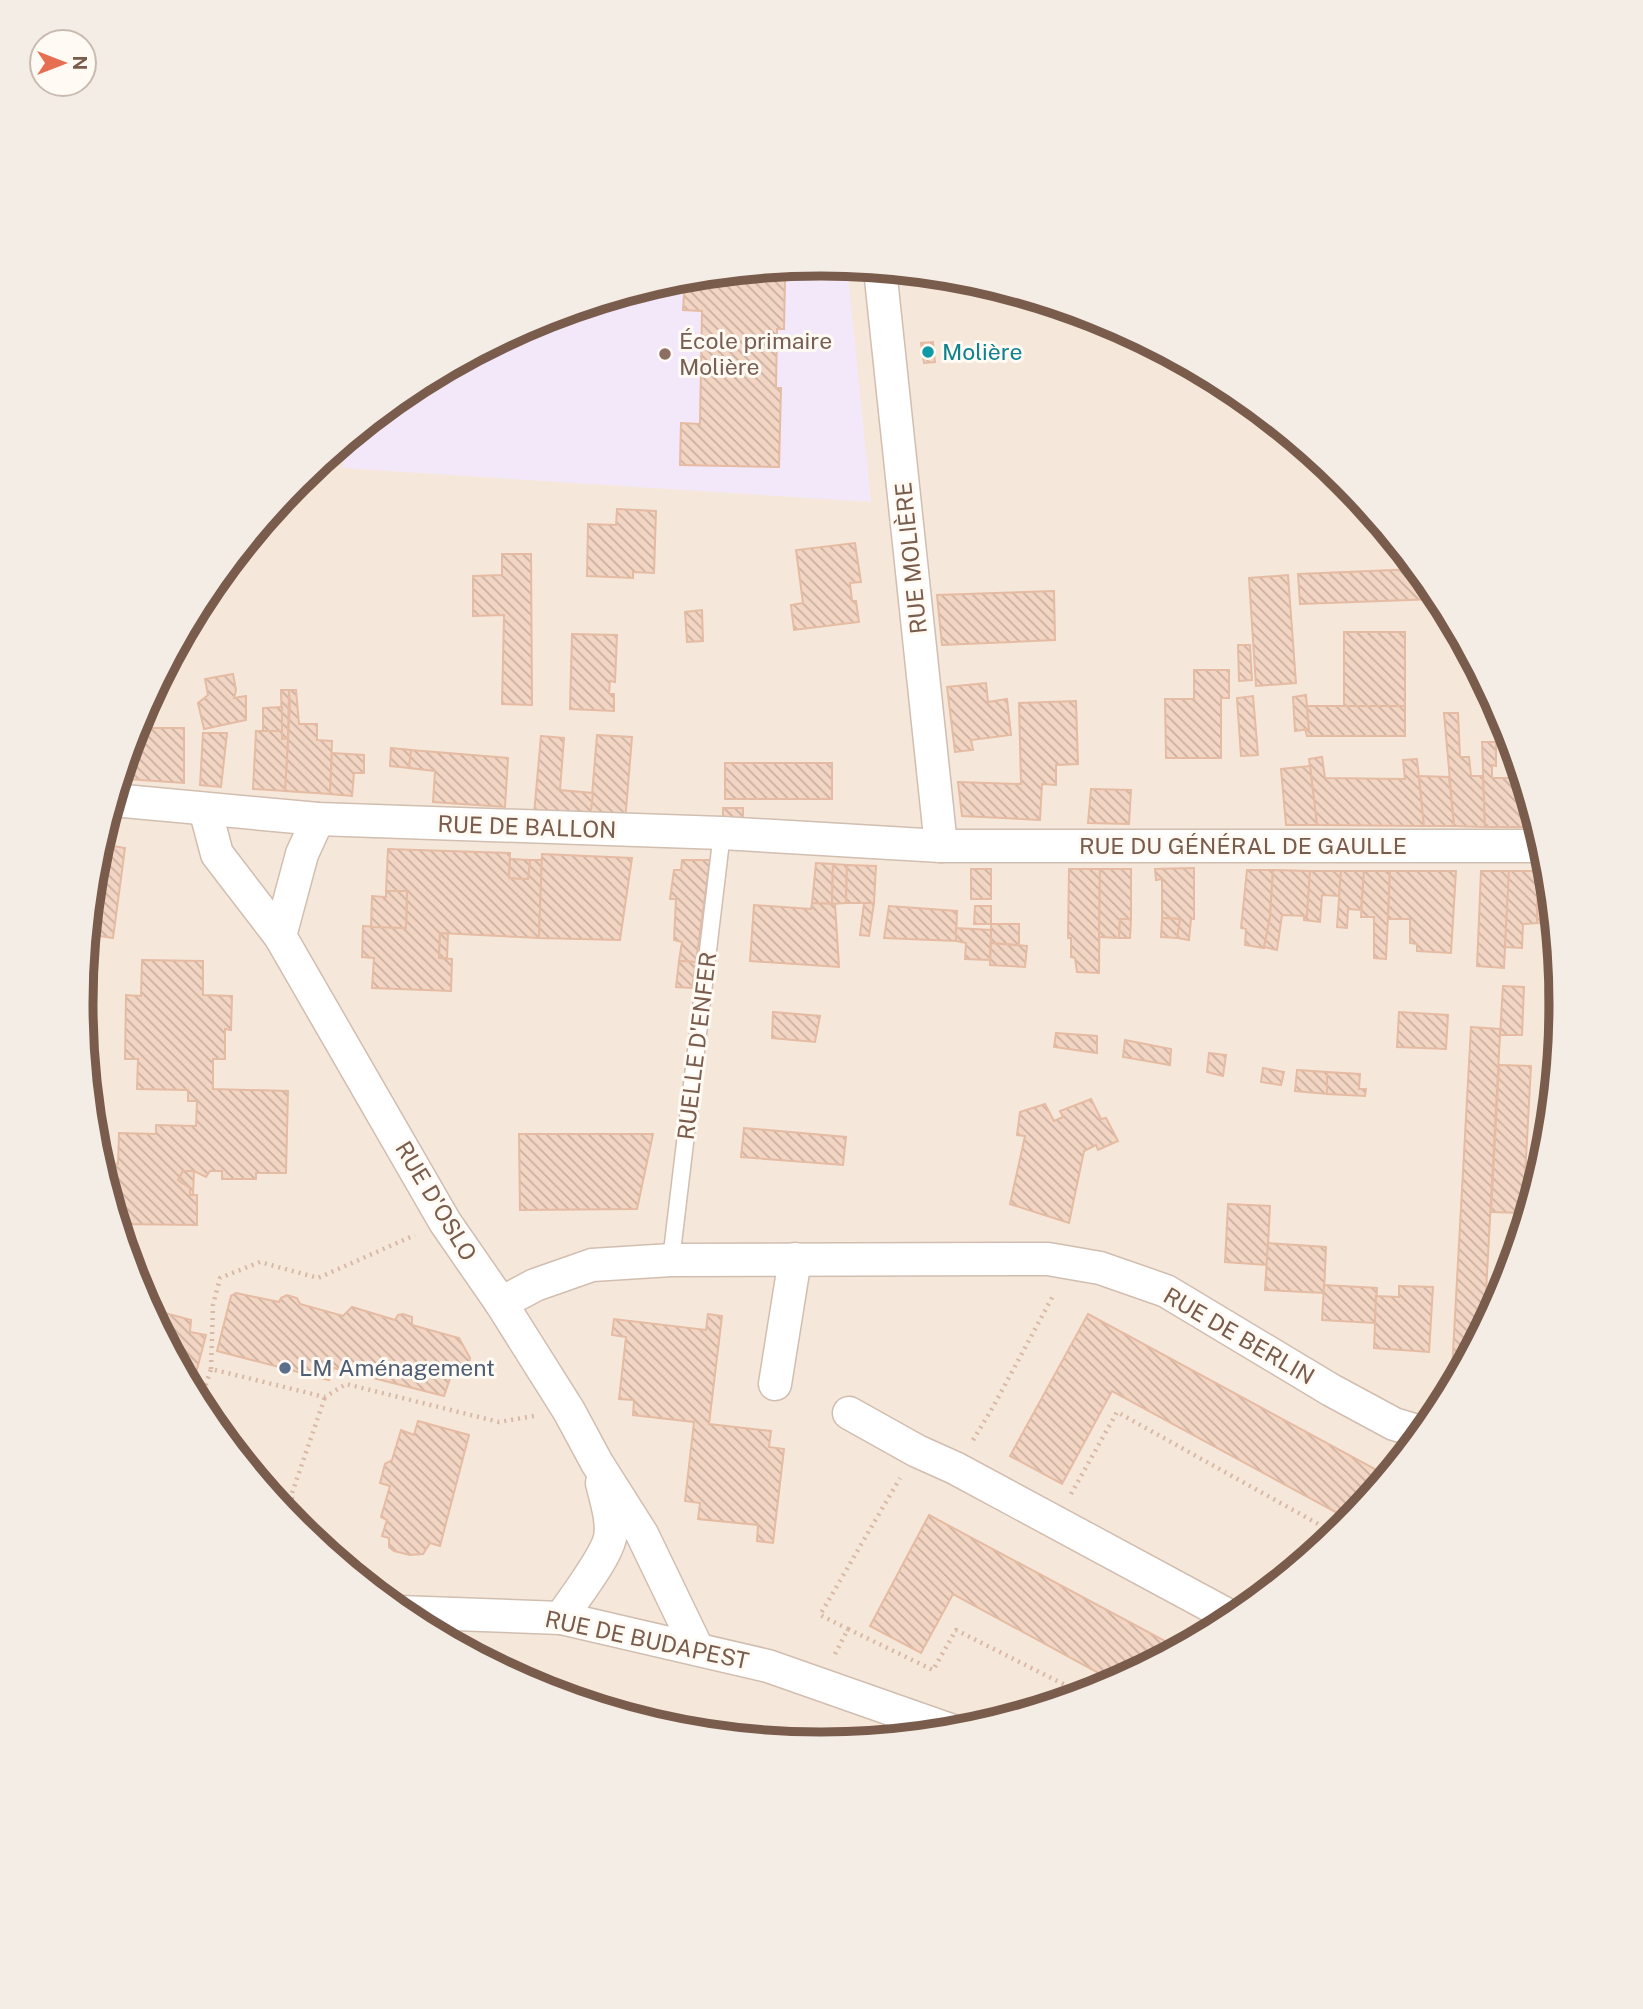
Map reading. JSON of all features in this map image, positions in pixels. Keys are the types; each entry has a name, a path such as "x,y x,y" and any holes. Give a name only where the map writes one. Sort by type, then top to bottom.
{"street":[{"name":"RUE MOLIÈRE","path":"881,278 941,846"},
{"name":"RUE DE BALLON","path":"122,801 318,820 722,833 941,846"},
{"name":"RUE D'OSLO","path":"205,809 217,854 280,936 445,1222 501,1303 569,1410 597,1463 642,1534 697,1648"},
{"path":"280,936 302,854 318,820"},
{"name":"RUE DU GÉNÉRAL DE GAULLE","path":"941,846 1532,846"},
{"path":"775,1384 795,1259"},
{"name":"RUE DE BERLIN","path":"501,1303 535,1285 592,1265 671,1260 1048,1259 1100,1268 1166,1291 1331,1390 1394,1424 1413,1430"},
{"path":"849,1413 1223,1612"},
{"name":"RUE D'OSLO","path":"561,1618 610,1538 610,1521 597,1463"},
{"name":"RUE DE BUDAPEST","path":"421,1613 561,1618 697,1648 768,1665 927,1725"}],"lane":[{"name":"RUELLE D'ENFER","path":"671,1260 722,833"}],"path":[{"path":"204,1391 211,1369 213,1305 220,1278 260,1262 318,1278 445,1222"},
{"path":"993,1406 1071,1263"},
{"path":"211,1369 325,1397"},
{"path":"297,1510 291,1496 325,1397 346,1384 499,1422"},
{"path":"1056,1522 1117,1412 1327,1529"},
{"path":"917,1451 820,1615 933,1670 956,1630 1072,1689"},
{"path":"820,1684 848,1629"}],"shaded area":[{"path":"774,277 869,277 917,282 964,290 1056,314 1100,331 1186,373 1265,426 1302,457 1337,489 1400,561 1453,640 1475,682 1512,770 1525,816 1544,909 1549,957 1549,1052 1544,1100 1536,1147 1512,1239 1495,1283 1453,1369 1400,1448 1369,1485 1337,1520 1265,1583 1186,1636 1144,1658 1056,1695 1010,1708 917,1727 869,1732 774,1732 726,1727 679,1719 587,1695 543,1678 457,1636 378,1583 341,1552 306,1520 243,1448 190,1369 168,1327 131,1239 118,1193 99,1100 94,1052 94,957 99,909 107,862 131,770 148,726 190,640 243,561 274,524 306,489 378,426 457,373 499,351 587,314 633,301 726,282"},
{"name":"École primaire Molière","path":"774,277 848,277 871,502 343,468 344,454 378,426 457,373 543,331 587,314 679,290 726,282"}],"building":[{"path":"793,277 793,279 761,278"},
{"path":"760,278 785,279 784,329 777,329 776,388 781,388 779,467 680,465 681,423 700,424 702,311 683,310 684,289"},
{"name":"Molière","path":"933,342 935,362 924,363 921,343"},
{"path":"617,509 656,511 654,573 633,572 633,578 587,576 588,524 616,525"},
{"path":"855,543 861,582 850,583 859,622 794,630 791,605 803,603 796,550"},
{"path":"502,554 531,554 532,705 502,704 504,615 473,616 473,576 502,575"},
{"path":"1406,570 1427,599 1300,604 1298,574"},
{"path":"1288,575 1296,683 1256,686 1249,578"},
{"path":"1054,591 1055,640 942,645 937,595"},
{"path":"702,610 703,641 687,642 685,612"},
{"path":"1344,632 1405,632 1405,706 1344,706"},
{"path":"572,634 617,635 615,682 610,681 609,694 614,694 614,711 570,709"},
{"path":"1238,645 1250,645 1252,680 1239,681"},
{"path":"1194,670 1229,670 1229,698 1221,698 1221,758 1166,758 1165,699 1194,699"},
{"path":"233,674 236,690 234,698 246,696 246,720 204,729 198,703 208,695 205,679"},
{"path":"986,683 988,702 1007,699 1011,735 971,740 973,750 955,752 947,687"},
{"path":"281,690 289,690 288,738 282,739"},
{"path":"289,690 296,690 299,724 317,724 317,740 332,741 330,794 285,791"},
{"path":"1306,695 1309,729 1295,731 1293,697"},
{"path":"1253,696 1258,755 1241,756 1237,698"},
{"path":"1076,701 1078,764 1056,765 1056,785 1042,784 1040,820 962,816 958,782 1021,784 1019,703"},
{"path":"1307,706 1405,706 1405,736 1307,736"},
{"path":"282,707 282,731 263,731 263,708"},
{"path":"1444,713 1458,713 1460,757 1469,757 1471,776 1483,776 1485,827 1454,826"},
{"path":"147,728 184,728 184,783 128,779"},
{"path":"256,731 282,731 282,739 288,738 285,791 253,789"},
{"path":"203,733 227,733 221,787 200,785"},
{"path":"597,735 632,737 625,822 590,819"},
{"path":"541,736 564,738 560,790 593,793 590,819 534,814"},
{"path":"1482,742 1496,742 1496,766 1492,765 1492,778 1514,778 1528,827 1485,827"},
{"path":"391,748 411,750 409,768 390,766"},
{"path":"411,750 508,758 505,807 433,802 435,771 409,768"},
{"path":"332,753 364,755 364,773 354,773 352,796 330,794"},
{"path":"1322,757 1325,778 1405,779 1403,760 1417,759 1424,826 1317,825 1309,759"},
{"path":"725,763 832,763 832,799 725,799"},
{"path":"1310,766 1317,825 1286,825 1281,769"},
{"path":"1419,776 1449,777 1454,826 1424,826"},
{"path":"1091,789 1131,790 1129,824 1088,823"},
{"path":"723,808 743,808 743,824 723,824"},
{"path":"111,846 125,848 113,938 96,935"},
{"path":"388,849 510,853 509,878 528,879 530,860 542,860 539,938 440,933 439,958 452,959 451,991 372,988 374,958 362,957 363,926 406,928 407,891 386,891"},
{"path":"542,854 632,858 620,940 539,938"},
{"path":"510,859 530,860 528,879 509,878"},
{"path":"682,860 710,860 696,962 679,961 682,942 674,940 676,899 670,899 674,870 681,870"},
{"path":"816,863 833,864 832,904 812,903"},
{"path":"833,864 847,865 846,903 832,904"},
{"path":"847,865 876,866 874,903 846,903"},
{"path":"1194,868 1194,919 1191,919 1189,940 1177,938 1180,919 1162,918 1162,879 1156,880 1155,869"},
{"path":"971,869 991,869 991,899 971,899"},
{"path":"1069,869 1100,869 1099,973 1077,972 1075,958 1071,957 1071,938 1068,938"},
{"path":"1100,869 1131,869 1131,919 1120,919 1119,938 1099,937"},
{"path":"1247,870 1273,870 1270,917 1264,948 1245,945 1246,929 1241,928"},
{"path":"1273,870 1310,871 1307,916 1282,915 1277,950 1264,947 1270,917"},
{"path":"1310,871 1341,871 1339,896 1322,895 1320,922 1304,920 1304,916 1307,916"},
{"path":"1341,871 1364,871 1361,910 1348,909 1347,928 1337,927"},
{"path":"1364,871 1390,871 1386,959 1374,958 1374,917 1361,917"},
{"path":"1390,871 1456,871 1451,953 1417,951 1417,944 1410,943 1410,919 1388,919"},
{"path":"1481,871 1509,871 1504,968 1477,966"},
{"path":"1509,871 1538,871 1537,923 1523,924 1522,948 1505,947"},
{"path":"1538,873 1546,923 1537,923"},
{"path":"386,891 407,891 406,928 371,927 372,896 386,897"},
{"path":"812,903 835,904 839,967 750,961 754,905 811,909"},
{"path":"864,903 874,903 869,936 860,935"},
{"path":"889,906 957,911 956,941 884,938"},
{"path":"975,906 991,906 991,924 974,924"},
{"path":"1162,918 1180,919 1177,938 1161,937"},
{"path":"1120,919 1131,919 1130,938 1119,938"},
{"path":"991,924 1019,924 1019,945 991,943"},
{"path":"956,928 991,930 990,960 965,959 966,943 956,941"},
{"path":"440,933 448,934 447,958 439,958"},
{"path":"991,943 1027,946 1025,967 990,965"},
{"path":"142,960 203,961 203,995 232,996 231,1030 225,1029 225,1059 213,1059 213,1089 288,1091 286,1173 256,1173 256,1179 222,1179 222,1171 210,1171 206,1177 194,1171 183,1171 178,1180 190,1188 190,1195 197,1195 197,1225 127,1224 118,1193 111,1163 118,1164 119,1133 156,1134 156,1125 196,1126 197,1101 188,1101 188,1090 137,1089 138,1059 125,1059 126,995 141,996"},
{"path":"679,961 696,962 692,988 676,987"},
{"path":"1503,986 1524,987 1522,1035 1500,1035"},
{"path":"1545,989 1550,989 1549,1033 1545,1033"},
{"path":"773,1012 820,1016 815,1042 772,1038"},
{"path":"1399,1012 1448,1015 1446,1049 1397,1047"},
{"path":"1471,1027 1500,1029 1485,1304 1452,1370"},
{"path":"1056,1033 1097,1036 1097,1053 1054,1047"},
{"path":"1125,1040 1171,1049 1170,1065 1123,1057"},
{"path":"1209,1053 1226,1055 1223,1076 1207,1072"},
{"path":"1499,1065 1531,1066 1524,1197 1519,1213 1491,1212"},
{"path":"1263,1068 1284,1072 1281,1085 1261,1082"},
{"path":"1297,1070 1327,1072 1327,1094 1295,1091"},
{"path":"1327,1072 1360,1074 1359,1089 1366,1089 1365,1096 1327,1094"},
{"path":"1091,1099 1101,1119 1106,1118 1118,1141 1098,1150 1096,1145 1084,1151 1069,1223 1010,1204 1025,1136 1017,1135 1020,1112 1045,1104 1054,1121 1063,1117 1060,1111"},
{"path":"744,1128 846,1137 843,1165 741,1157"},
{"path":"519,1134 653,1134 637,1209 520,1210"},
{"path":"183,1171 194,1171 193,1195 190,1195 190,1188 178,1180"},
{"path":"1228,1204 1270,1206 1267,1265 1225,1262"},
{"path":"1268,1243 1326,1247 1324,1293 1265,1290"},
{"path":"1324,1285 1377,1288 1375,1323 1322,1320"},
{"path":"1399,1286 1433,1287 1429,1352 1374,1348 1376,1296 1399,1297"},
{"path":"236,1293 279,1302 287,1295 297,1298 300,1304 343,1316 352,1307 395,1320 398,1315 403,1314 412,1317 412,1325 459,1338 470,1358 466,1376 452,1373 444,1396 334,1368 329,1380 217,1351 231,1296"},
{"path":"161,1312 191,1320 190,1332 206,1335 195,1377"},
{"path":"708,1314 722,1316 709,1424 771,1431 769,1447 784,1449 773,1543 757,1541 758,1525 698,1519 700,1503 685,1501 694,1422 633,1415 634,1400 619,1399 626,1337 612,1335 614,1319 706,1330"},
{"path":"1088,1314 1380,1472 1341,1515 1112,1391 1062,1484 1010,1456"},
{"path":"418,1421 469,1435 440,1546 430,1543 423,1554 410,1555 394,1551 389,1547 389,1538 382,1536 387,1520 381,1517 390,1486 380,1483 385,1464 392,1460 401,1430 414,1435"},
{"path":"929,1515 1171,1644 1104,1676 953,1594 921,1653 870,1626"}],"place":[{"name":"Molière","path":"928,352"},
{"name":"École primaire Molière","path":"665,354"},
{"name":"LM Aménagement","path":"285,1368"}]}
